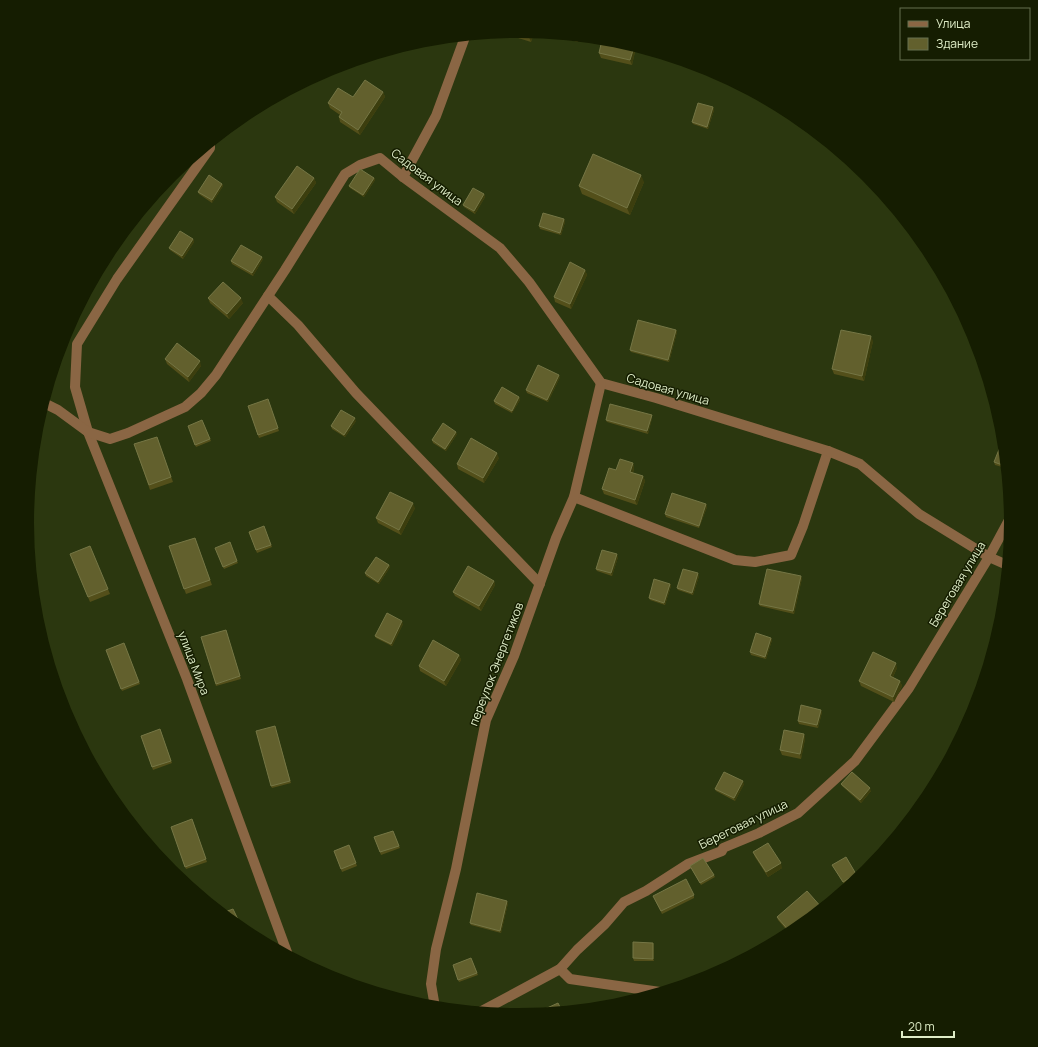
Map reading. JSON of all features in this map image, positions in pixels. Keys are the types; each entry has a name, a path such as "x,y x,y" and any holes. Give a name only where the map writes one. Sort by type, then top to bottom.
{"street":[{"path":"403,177 436,116 463,42"},
{"name":"улица Мира","path":"206,153 117,280 77,344 75,387 88,432 187,679 286,949"},
{"name":"Садовая улица","path":"268,296 345,174 360,165 380,158 403,177 500,248 529,282 601,383 656,398 828,451 860,464 919,514 990,557 1002,563"},
{"path":"49,406 58,410 88,432 110,439 128,433 185,407 201,394 216,375 268,296 298,324 356,394 540,584"},
{"name":"переулок Энергетиков","path":"434,1001 431,984 436,949 456,869 486,720 514,656 556,538 574,497 601,383"},
{"path":"574,497 735,560 755,562 791,555 803,526 828,451"},
{"name":"Береговая улица","path":"489,1007 560,968 605,924 624,902 646,891 688,864 722,851 723,848 759,833 798,813 855,761 909,688 990,557 1004,530"},
{"path":"560,968 570,979 650,991"}],"building":[{"path":"601,46 632,52 630,60 599,53"},
{"path":"365,80 383,92 358,130 339,117 342,112 328,103 338,88 353,97"},
{"path":"698,103 713,107 707,127 692,122"},
{"path":"593,154 641,175 627,208 579,186"},
{"path":"297,166 314,178 292,209 275,197"},
{"path":"360,169 374,178 363,195 349,186"},
{"path":"209,175 222,184 212,200 198,192"},
{"path":"473,188 484,194 474,211 463,205"},
{"path":"543,213 564,219 560,233 539,226"},
{"path":"180,231 193,239 182,256 169,248"},
{"path":"241,245 262,257 252,273 231,261"},
{"path":"570,262 585,270 570,304 554,297"},
{"path":"223,282 241,298 227,314 208,298"},
{"path":"638,320 676,330 668,360 630,350"},
{"path":"841,330 871,336 862,376 832,369"},
{"path":"177,343 200,361 188,377 165,359"},
{"path":"538,365 559,375 547,400 526,390"},
{"path":"502,387 519,397 512,411 494,401"},
{"path":"268,399 278,428 258,435 248,406"},
{"path":"610,404 652,415 647,431 606,420"},
{"path":"341,410 355,418 344,435 331,426"},
{"path":"202,420 210,439 195,445 188,426"},
{"path":"443,423 456,432 445,449 432,440"},
{"path":"157,437 171,477 149,485 134,444"},
{"path":"471,438 497,453 483,478 457,464"},
{"path":"999,451 1000,464 994,462"},
{"path":"620,459 633,463 630,472 643,476 635,500 602,489 609,468 616,470"},
{"path":"390,492 413,503 399,530 376,518"},
{"path":"672,493 706,504 699,526 665,514"},
{"path":"264,526 271,545 256,550 249,532"},
{"path":"195,538 210,580 184,589 169,546"},
{"path":"230,542 237,561 223,567 215,548"},
{"path":"90,546 108,589 88,597 70,554"},
{"path":"602,550 617,554 611,573 596,569"},
{"path":"376,557 389,565 378,582 365,573"},
{"path":"468,566 494,581 479,606 453,592"},
{"path":"683,569 698,573 692,593 677,588"},
{"path":"767,569 801,576 793,611 759,604"},
{"path":"654,579 670,584 664,603 649,598"},
{"path":"387,613 402,621 391,644 375,636"},
{"path":"226,630 240,676 216,684 201,637"},
{"path":"756,633 771,638 765,657 750,652"},
{"path":"433,640 459,655 444,681 419,666"},
{"path":"124,643 139,682 121,689 106,650"},
{"path":"873,652 896,663 890,676 900,681 893,697 859,681"},
{"path":"801,705 821,710 817,725 798,721"},
{"path":"275,726 290,781 271,786 256,731"},
{"path":"160,729 171,761 152,767 141,736"},
{"path":"784,730 804,734 800,754 780,750"},
{"path":"724,772 743,781 734,798 715,789"},
{"path":"852,772 870,788 860,800 841,784"},
{"path":"192,819 206,859 185,867 171,827"},
{"path":"393,831 399,846 380,852 374,837"},
{"path":"768,843 781,863 766,872 753,852"},
{"path":"349,845 356,863 341,869 334,851"},
{"path":"846,857 855,873 843,882 832,865"},
{"path":"703,858 714,875 700,883 690,866"},
{"path":"686,879 694,895 661,911 653,896"},
{"path":"807,891 819,904 787,928 777,917"},
{"path":"477,893 507,901 500,931 470,923"},
{"path":"233,909 237,918 228,911"},
{"path":"633,942 653,943 653,959 633,958"},
{"path":"471,958 477,973 458,980 453,965"},
{"path":"558,1003 560,1006 551,1007 549,1007"}]}
